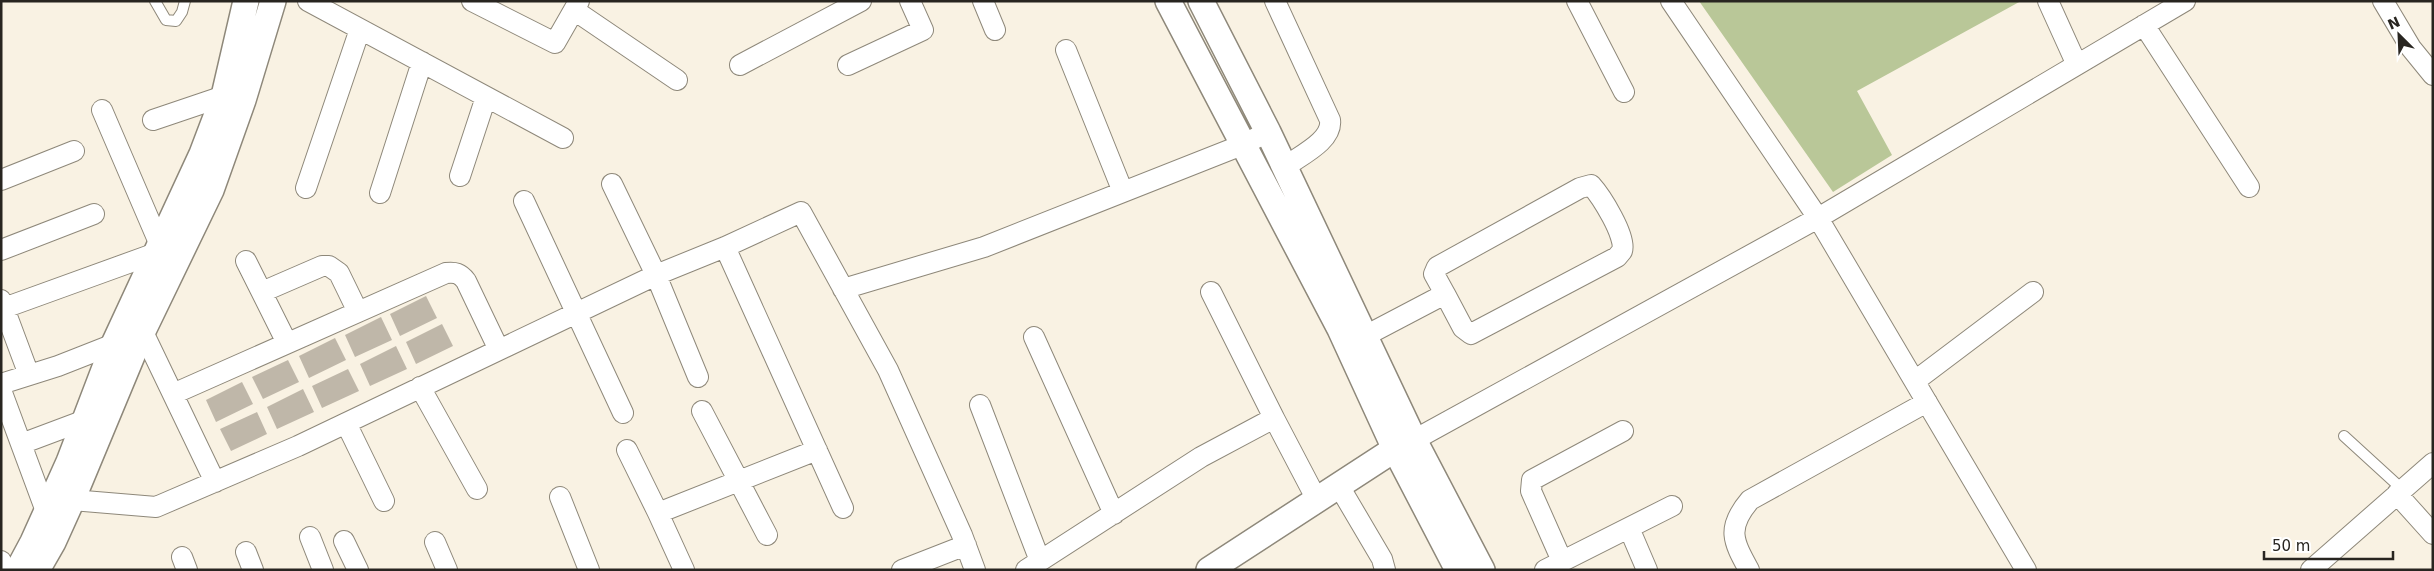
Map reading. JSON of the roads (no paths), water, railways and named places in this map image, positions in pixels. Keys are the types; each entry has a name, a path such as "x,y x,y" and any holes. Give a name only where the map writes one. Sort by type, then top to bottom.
{"street":[{"path":"18,570 47,514 114,344 202,154 224,96 246,1"},
{"path":"37,570 53,542 141,336 210,190 243,100 273,1"},
{"path":"308,1 563,138"},
{"path":"472,1 555,43 577,6 677,80"},
{"path":"740,65 861,1"},
{"path":"848,64 923,30 910,1"},
{"path":"983,1 994,30"},
{"path":"1168,1 1340,330 1405,445 1482,570"},
{"path":"1201,1 1268,132 1365,336 1405,445 1458,570"},
{"path":"1275,1 1330,120 1331,127 1325,137 1285,167"},
{"path":"1577,1 1624,92"},
{"path":"1671,1 1818,218 1915,381 2021,568"},
{"path":"2048,1 2077,65"},
{"path":"1209,570 1405,445 1818,218 2185,1"},
{"path":"2391,4 2411,48 2433,75"},
{"path":"2144,25 2249,187"},
{"path":"306,188 360,29"},
{"path":"1066,50 1123,192"},
{"path":"380,193 422,62"},
{"path":"153,120 224,96"},
{"path":"460,176 486,97"},
{"path":"102,110 158,249"},
{"path":"843,289 978,249 1242,145 1268,132"},
{"path":"1,180 74,151"},
{"path":"612,184 656,275 698,376"},
{"path":"1591,185 1599,194 1623,239 1622,251 1617,257 1471,334 1463,328 1445,294 1434,274 1437,267 1580,188 1591,185"},
{"path":"524,201 575,315 623,413"},
{"path":"72,500 156,507 346,423 656,275 725,247 801,212 888,370 966,545 975,570"},
{"path":"1,250 94,214"},
{"path":"725,247 843,508"},
{"path":"29,375 3,304 158,249"},
{"path":"246,261 287,343"},
{"path":"262,292 322,266 329,266 339,274 358,312"},
{"path":"173,394 446,273 454,272 462,276 466,281 499,350"},
{"path":"1211,292 1317,500"},
{"path":"1915,381 2032,292"},
{"path":"1365,336 1445,294"},
{"path":"1,384 141,336"},
{"path":"141,336 173,394 215,482"},
{"path":"1034,337 1114,514"},
{"path":"420,388 477,489"},
{"path":"1,390 47,514"},
{"path":"1749,570 1734,538 1734,524 1739,512 1750,500 1927,402"},
{"path":"980,405 1033,565 1201,457 1274,418"},
{"path":"702,411 767,536"},
{"path":"21,444 85,420"},
{"path":"346,423 384,501"},
{"path":"1623,431 1532,480 1530,491 1554,565 1672,506"},
{"path":"627,450 684,570"},
{"path":"658,514 817,450"},
{"path":"2311,570 2433,463"},
{"path":"1339,486 1382,559 1385,570"},
{"path":"2400,492 2433,534"},
{"path":"560,497 589,570"},
{"path":"1629,528 1647,570"},
{"path":"310,537 323,570"},
{"path":"344,541 358,570"},
{"path":"434,542 447,570"},
{"path":"902,570 966,545"},
{"path":"1,561 5,570"}],"lane":[{"path":"155,1 166,20 176,20 182,12 185,1"},
{"path":"2344,436 2400,492"}]}
